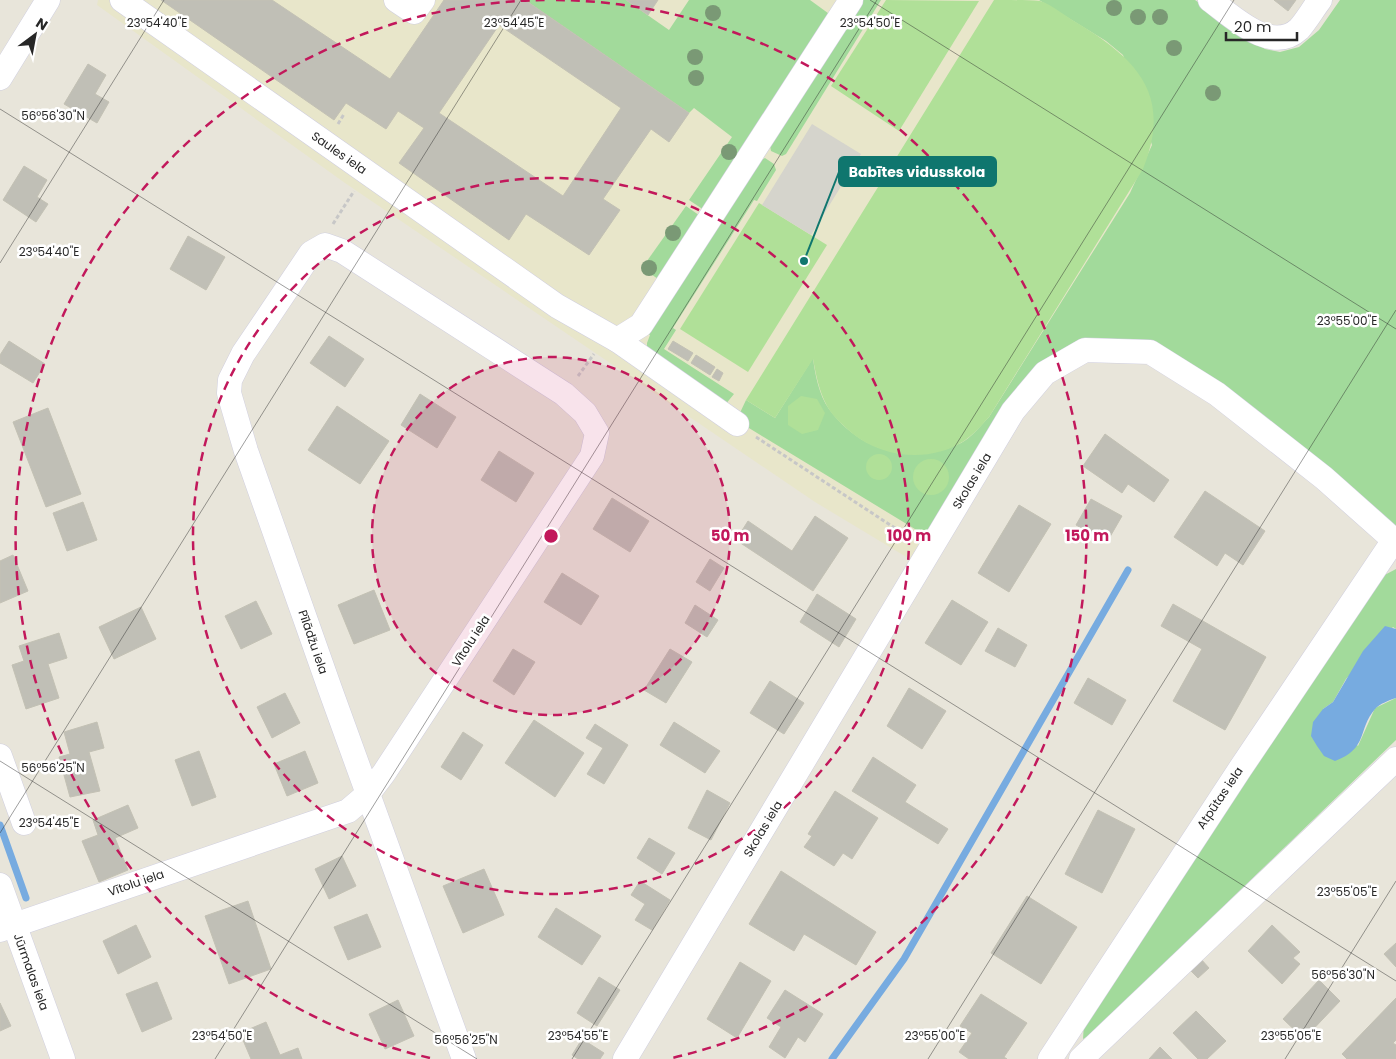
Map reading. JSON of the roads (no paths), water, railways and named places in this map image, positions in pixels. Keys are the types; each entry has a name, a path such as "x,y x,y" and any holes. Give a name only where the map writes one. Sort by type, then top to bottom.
{"street":[{"name":"Saules iela","path":"122,0 557,306 612,338 737,424"},
{"path":"396,0 414,12 423,0"},
{"path":"612,338 641,325 851,0"},
{"path":"1210,0 1249,28 1267,38 1286,37 1298,29 1320,0"},
{"path":"0,78 42,2"},
{"name":"Vītolu iela","path":"7,927 348,811 368,794 592,456 596,433 585,413 564,394 342,251 324,245"},
{"name":"Pīlādžu iela","path":"324,245 311,253 243,354 230,380 229,393 246,451 464,1059"},
{"name":"Skolas iela","path":"625,1059 1014,411 1045,373 1085,350 1150,352 1216,394 1324,478 1395,541"},
{"name":"Atpūtas iela","path":"1050,1059 1203,824 1395,541"},
{"path":"0,756 24,823"},
{"path":"1081,1059 1396,759"},
{"name":"Jūrmalas iela","path":"0,885 7,927 63,1059"}],"water":[{"path":"1385,626 1396,629 1396,698 1375,709 1366,724 1358,744 1346,756 1335,761 1324,756 1311,736 1313,722 1323,709 1333,702 1363,651"}],"waterway":[{"path":"832,1059 904,959 1128,570"},
{"path":"0,825 26,898"}],"place":[{"name":"Babītes vidusskola","path":"804,261"}]}
